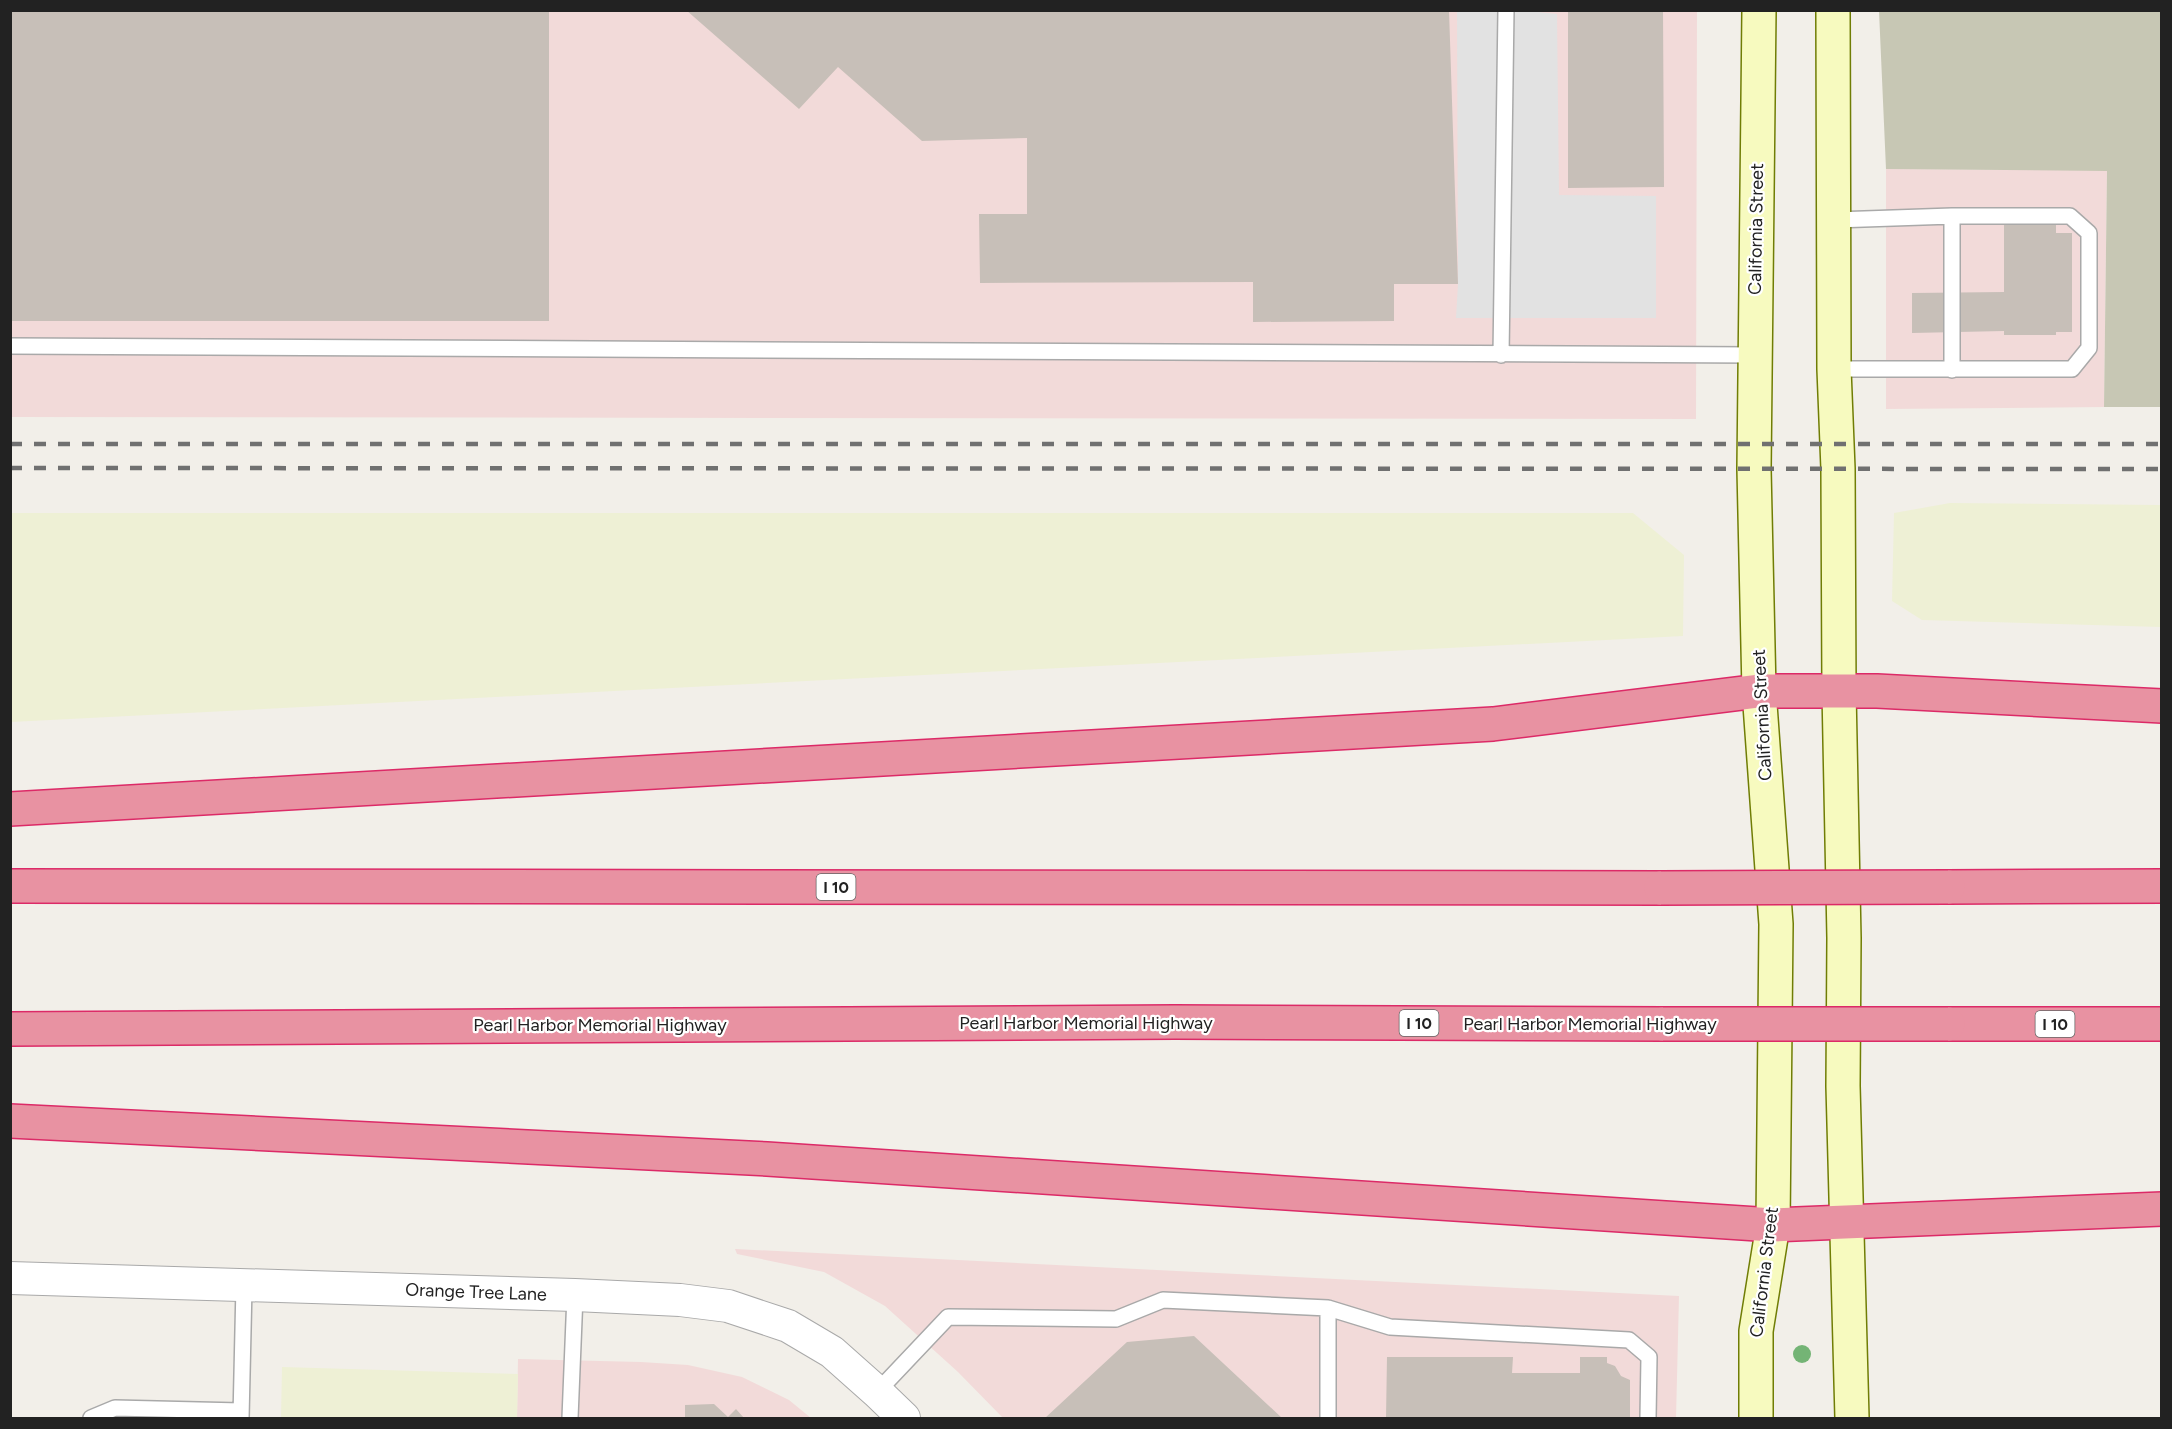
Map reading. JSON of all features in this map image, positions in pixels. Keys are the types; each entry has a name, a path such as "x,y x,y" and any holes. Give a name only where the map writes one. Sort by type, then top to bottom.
{"highway":[{"path":"10,809 1493,724 1759,691 1877,691 2162,706"},
{"name":"I 10","path":"10,886 1661,888 2162,886"},
{"name":"Pearl Harbor Memorial Highway","path":"10,1029 1175,1022 2162,1024"},
{"path":"10,1121 768,1159 1773,1225 2162,1209"}],"main road":[{"name":"California Street","path":"1755,1419 1756,1331 1773,1225 1776,924 1759,691 1754,469 1759,10"},
{"path":"1833,10 1834,369 1838,469 1839,691 1844,938 1843,1086 1852,1419"}],"street":[{"name":"Orange Tree Lane","path":"10,1278 575,1295 680,1300 728,1306 788,1326 832,1352 904,1419"}],"lane":[{"path":"1501,355 1506,10"},
{"path":"1834,369 2072,369 2090,348 2090,233 2070,216 1952,216 1835,220"},
{"path":"1952,216 1952,370"},
{"path":"10,346 1754,355"},
{"path":"91,1419 115,1408 241,1415 244,1286"},
{"path":"570,1419 575,1295"},
{"path":"877,1392 948,1317 1116,1319 1163,1300 1328,1308 1390,1328 1629,1340 1649,1358 1648,1419"},
{"path":"1328,1308 1328,1419"}],"shaded area":[{"path":"1518,10 1557,14 1559,195 1656,196 1656,318 1456,318 1458,284 1457,11"},
{"path":"11,11 1697,11 1696,419 11,417"},
{"path":"1879,11 2161,11 2161,407 2104,407 2107,171 1886,169"},
{"path":"1886,169 2107,170 2104,407 1886,409"},
{"path":"1950,503 2161,505 2161,627 1922,620 1892,601 1894,513"},
{"path":"11,513 1633,513 1684,555 1683,636 11,722"},
{"path":"735,1249 1679,1296 1676,1418 1003,1418 958,1372 885,1306 824,1272 737,1254"},
{"path":"518,1359 688,1365 742,1377 789,1400 811,1418 517,1418"},
{"path":"282,1367 518,1374 517,1418 281,1418"}],"building":[{"path":"10,10 549,10 549,321 10,321"},
{"path":"686,10 1449,10 1458,284 1394,284 1394,321 1253,322 1253,282 980,283 979,214 1027,214 1027,138 922,141 838,67 799,109"},
{"path":"1568,10 1663,10 1664,187 1568,188"},
{"path":"2004,225 2056,225 2056,233 2072,233 2072,332 2056,332 2056,335 2004,335 2004,331 1912,333 1912,293 2004,292"},
{"path":"1194,1336 1282,1418 1045,1418 1127,1342"},
{"path":"1387,1357 1513,1357 1512,1373 1580,1373 1580,1357 1607,1357 1607,1363 1615,1366 1621,1376 1630,1380 1630,1418 1386,1418"},
{"path":"714,1404 728,1417 736,1409 744,1418 685,1418 685,1405"}],"railway":[{"path":"10,444 2162,444"},
{"path":"10,468 2162,469"}]}
